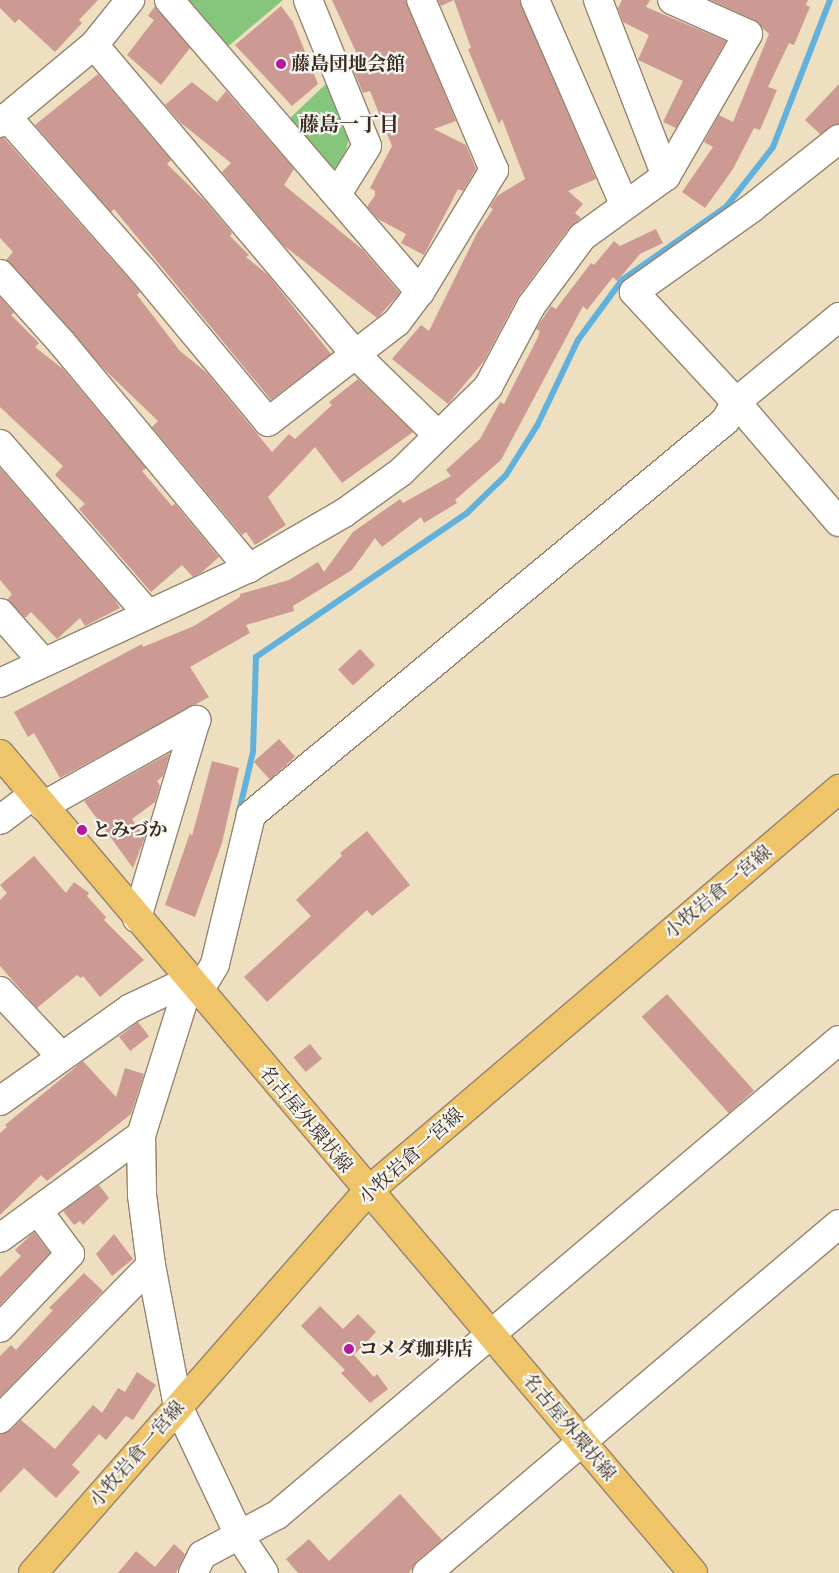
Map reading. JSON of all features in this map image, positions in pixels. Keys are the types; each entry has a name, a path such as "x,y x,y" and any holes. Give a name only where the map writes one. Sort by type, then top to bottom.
{"main road":[{"name":"名古屋外環状線","path":"0,754 367,1192 492,1334 693,1573"},
{"name":"小牧岩倉一宮線","path":"33,1573 367,1192 839,790"}],"street":[{"path":"130,0 94,45 4,120 142,270 268,422 357,356 397,322 420,292 494,170 421,0"},
{"path":"169,0 420,292"},
{"path":"308,0 367,146 337,194"},
{"path":"535,0 624,204"},
{"path":"598,0 666,176"},
{"path":"0,683 146,612 249,568 344,513 401,472 488,387 531,306 582,237 624,204 666,176 748,34 672,0"},
{"path":"94,45 357,356 438,434"},
{"path":"839,139 752,208 634,292 736,402 839,522"},
{"path":"0,274 68,350 249,568"},
{"path":"264,1573 240,1537 178,1406 151,1265 142,1195 141,1134 195,985 215,964 251,815 725,422 736,402 839,317"},
{"path":"0,444 146,612"},
{"path":"0,613 43,662"},
{"path":"0,820 196,720 137,918"},
{"path":"0,1101 131,1008 195,985"},
{"path":"0,990 61,1056"},
{"path":"193,1573 202,1555 240,1537 278,1515 839,1040"},
{"path":"0,1238 141,1134"},
{"path":"0,1328 70,1254 38,1211"},
{"path":"427,1573 839,1224"},
{"path":"0,1419 151,1265"}],"green space":[{"path":"184,0 283,0 226,48"},
{"path":"328,82 350,132 342,170 333,173 288,120"}],"building":[{"path":"0,0 98,0 79,20 82,23 55,52 19,19 15,23 0,8"},
{"path":"332,0 406,0 456,121 434,129 466,145 476,169 463,191 458,189 424,255 401,243 406,234 378,219 367,207 375,195 375,191 370,188 392,146 370,91 363,93 353,69 362,65"},
{"path":"438,0 454,0 441,6"},
{"path":"454,0 520,0 596,179 568,191 583,204 575,213 581,218 569,228 518,297 484,361 448,404 392,359 421,325 429,331 477,233 493,209 490,207 497,196 525,179 502,119 499,124 468,49 471,48"},
{"path":"622,0 650,0 646,7 726,41 676,128 663,122 683,81 638,60 649,35 623,22 618,8"},
{"path":"710,0 808,0 806,5 810,7 794,45 789,43 768,87 777,90 760,130 754,128 733,169 705,208 682,192 713,147 704,142 719,115 733,122 769,34 754,20"},
{"path":"155,6 190,48 161,85 127,55 154,20 148,16"},
{"name":"藤島団地会館","path":"281,6 293,22 318,84 292,106 235,45"},
{"path":"98,74 171,160 167,164 206,202 232,233 230,236 249,255 246,257 268,275 331,354 271,400 114,209 111,212 35,125"},
{"path":"192,82 217,102 226,91 294,169 284,185 363,250 400,293 377,318 283,245 222,172 231,163 181,123 165,105"},
{"path":"839,84 839,124 820,134 805,120"},
{"path":"0,138 4,138 130,280 140,292 137,295 180,351 207,373 272,452 289,434 295,439 332,405 329,402 358,379 413,432 342,483 315,447 268,497 286,525 255,545 246,532 242,535 152,427 158,421 104,369 6,260 13,252 0,238"},
{"path":"656,229 663,243 640,254 617,281 613,277 587,310 583,306 501,460 455,500 457,503 424,523 421,517 382,547 375,538 352,570 293,606 294,611 246,625 250,633 190,667 209,697 60,778 34,733 28,737 14,712 142,644 143,647 194,626 240,597 240,594 289,580 318,562 324,572 353,532 400,499 403,503 451,476 446,470 480,439 500,402 504,404 537,339 540,331 536,329 551,306 556,309 591,263 594,265 614,241 620,246"},
{"path":"0,297 14,313 11,315 39,343 35,347 63,369 146,468 142,471 172,506 175,504 219,557 202,572 193,577 182,565 151,592 79,509 85,504 55,475 63,466 0,407"},
{"path":"0,468 120,608 85,626 80,618 57,639 31,612 25,618 7,600 12,594 0,580"},
{"path":"360,649 375,665 353,686 338,669"},
{"path":"279,739 295,757 270,780 254,762"},
{"path":"170,753 163,776 157,781 160,786 155,802 132,819 145,837 133,868 84,801"},
{"path":"212,761 239,768 222,843 195,917 165,905 190,833 192,836"},
{"path":"367,831 410,885 372,916 367,910 267,1002 244,977 311,916 296,900 342,856 340,853"},
{"path":"34,856 66,893 74,882 89,893 87,896 106,917 104,920 144,960 100,997 83,976 81,978 77,975 37,1008 0,966 0,900 7,893 0,885"},
{"path":"667,994 754,1091 729,1113 642,1017"},
{"path":"138,1022 149,1036 130,1051 119,1037"},
{"path":"310,1044 322,1059 306,1072 294,1057"},
{"path":"83,1061 116,1097 125,1068 144,1074 131,1114 47,1181 41,1175 0,1215 0,1133 7,1127 5,1125"},
{"path":"99,1185 109,1198 83,1225 80,1221 74,1225 63,1211"},
{"path":"34,1232 50,1253 0,1305 0,1277 21,1256 15,1250"},
{"path":"114,1234 133,1259 112,1276 96,1254"},
{"path":"84,1273 103,1291 0,1397 0,1356 11,1345 16,1350 53,1310 49,1308"},
{"path":"320,1306 343,1329 358,1314 376,1332 354,1355 374,1377 377,1374 388,1389 370,1403 341,1373 345,1370 301,1326"},
{"path":"137,1372 156,1385 133,1420 126,1416 106,1440 99,1434 72,1465 80,1472 56,1498 24,1468 0,1493 0,1434 11,1430 21,1420 55,1449 93,1405 102,1413 118,1388 125,1392"},
{"path":"400,1494 442,1540 417,1561 409,1573 298,1573 286,1559 309,1539 329,1561"},
{"path":"174,1544 185,1554 176,1573 118,1573 136,1551 155,1567"}],"waterway":[{"path":"238,816 253,752 256,657 467,513 506,475 537,426 578,340 622,280 726,207 773,147 830,0"}],"place":[{"name":"藤島団地会館","path":"281,64"},
{"name":"とみづか","path":"82,830"},
{"name":"コメダ珈琲店","path":"349,1349"}],"district":[{"name":"藤島一丁目","path":"349,124"}]}
